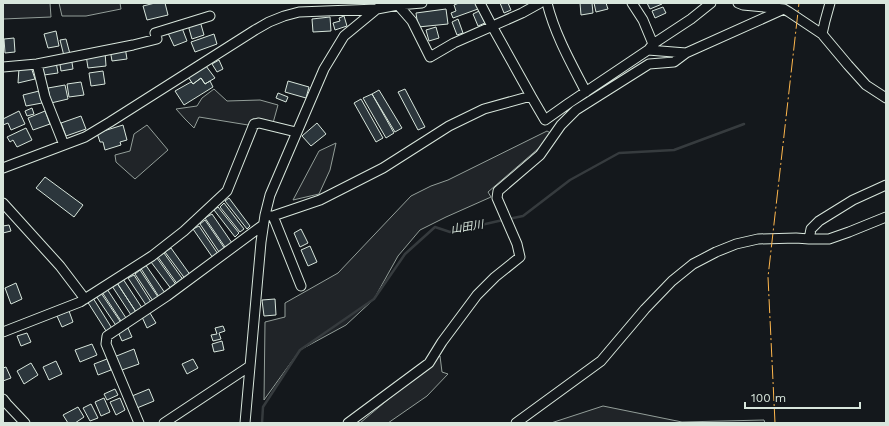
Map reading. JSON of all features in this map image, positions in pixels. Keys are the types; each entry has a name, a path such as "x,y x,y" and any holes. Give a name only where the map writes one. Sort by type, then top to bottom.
{"street":[{"path":"3,168 85,137 255,30 284,16 299,12 422,3"},
{"path":"480,3 545,120 691,19 711,3"},
{"path":"398,5 412,21 430,57 454,43 522,13 540,3"},
{"path":"547,3 552,20 565,51 586,92"},
{"path":"632,3 643,20 651,47"},
{"path":"738,3 743,6 784,9 822,34 848,66 866,85 886,98"},
{"path":"822,34 830,3"},
{"path":"301,286 269,215 270,195 324,68 344,36 380,6"},
{"path":"348,423 429,363 442,342 477,295 495,277 520,257 517,244 497,198 498,192 540,156 561,125 576,110 649,64 674,62 686,53 784,9"},
{"path":"3,67 37,64 133,45 157,39 155,33 210,16"},
{"path":"651,47 686,53"},
{"path":"37,64 45,97 64,145"},
{"path":"139,423 106,344 107,336 167,296 263,225 269,215 320,200 376,172 449,126 484,109 531,96"},
{"path":"3,332 80,302 152,256 184,231 227,191 254,124 259,123 296,132"},
{"path":"809,239 811,229 819,221 854,200 886,185"},
{"path":"3,203 60,266 85,299"},
{"path":"516,423 601,361 645,309 672,281 693,264 736,244 758,239 829,239 886,217"},
{"path":"246,423 263,225"},
{"path":"164,423 250,366"},
{"path":"3,399 26,423"}],"shaded area":[{"path":"3,3 50,3 51,17 3,19"},
{"path":"59,3 120,3 121,9 86,16 62,16"},
{"path":"214,89 227,101 260,100 278,105 273,123 253,119 248,125 199,117 194,128 176,109 197,106 202,98"},
{"path":"147,125 168,150 135,179 116,162 115,155 130,151 134,134"},
{"path":"547,131 554,135 488,192 491,197 420,230 398,256 374,299 346,325 300,350 264,400 265,322 285,317 285,303 338,273 411,196 431,186 448,180"},
{"path":"336,143 330,170 319,194 293,200 319,151"},
{"path":"440,356 442,372 448,374 427,396 388,423 360,423"},
{"path":"603,406 682,422 764,420 765,423 551,423"}],"building":[{"path":"155,3 165,3 168,15 147,20 143,6"},
{"path":"459,3 476,3 478,9 453,18 451,13 456,11 454,5"},
{"path":"500,3 508,3 511,10 504,13"},
{"path":"580,3 592,3 593,13 581,15"},
{"path":"594,3 606,3 608,9 596,12"},
{"path":"647,3 662,3 662,4 650,9"},
{"path":"663,7 666,13 655,18 652,11"},
{"path":"446,9 448,24 418,27 416,13"},
{"path":"479,11 485,23 478,26 473,14"},
{"path":"344,16 347,26 335,30 333,23 340,21 339,18"},
{"path":"330,17 331,31 313,32 312,19"},
{"path":"458,19 463,33 457,35 452,22"},
{"path":"200,21 204,35 192,39 188,25"},
{"path":"436,27 439,38 429,41 426,30"},
{"path":"182,28 187,41 174,46 168,33"},
{"path":"56,31 59,46 48,48 44,34"},
{"path":"214,34 217,44 195,52 191,42"},
{"path":"14,38 15,52 5,53 4,39"},
{"path":"66,39 70,54 64,56 60,40"},
{"path":"125,47 127,59 112,61 110,49"},
{"path":"105,52 106,66 88,68 86,55"},
{"path":"71,56 73,69 61,71 59,58"},
{"path":"219,60 223,69 217,72 212,64"},
{"path":"56,62 58,73 44,75 42,64"},
{"path":"206,66 215,78 205,84 201,78 193,84 188,77"},
{"path":"31,67 35,79 18,83 19,68"},
{"path":"103,71 105,84 91,86 89,73"},
{"path":"201,78 205,84 210,81 213,87 184,105 175,91 191,82 193,84"},
{"path":"288,81 309,87 306,98 285,92"},
{"path":"81,82 84,95 69,97 67,84"},
{"path":"65,85 68,99 51,103 48,88"},
{"path":"405,89 425,127 418,130 398,92"},
{"path":"379,90 402,128 395,132 372,94"},
{"path":"39,91 42,103 26,106 23,95"},
{"path":"278,93 288,97 286,102 276,98"},
{"path":"372,94 394,133 386,138 363,98"},
{"path":"361,99 383,138 376,142 354,103"},
{"path":"32,108 34,114 27,116 25,111"},
{"path":"19,111 25,124 11,130 8,123 3,125 3,119"},
{"path":"45,111 50,124 33,130 28,118"},
{"path":"81,116 86,129 66,136 61,123"},
{"path":"317,123 326,134 311,146 302,136"},
{"path":"123,125 127,140 120,142 121,145 105,150 103,142 100,142 97,133"},
{"path":"26,128 32,140 17,147 13,140 10,142 7,137"},
{"path":"45,177 83,205 74,217 36,188"},
{"path":"229,198 250,226 247,229 225,201"},
{"path":"224,203 244,229 240,232 220,207"},
{"path":"218,207 239,233 235,237 214,210"},
{"path":"212,214 232,243 225,247 205,218"},
{"path":"205,220 225,249 219,252 200,224"},
{"path":"9,225 11,231 3,233 3,226"},
{"path":"199,226 218,254 213,258 193,229"},
{"path":"301,229 308,243 300,247 294,233"},
{"path":"310,246 317,262 308,266 301,250"},
{"path":"171,248 191,276 186,280 165,252"},
{"path":"164,253 184,281 178,285 158,257"},
{"path":"157,258 177,286 172,290 151,262"},
{"path":"145,264 165,293 159,297 140,267"},
{"path":"140,270 158,297 153,301 135,274"},
{"path":"134,275 151,302 146,305 128,278"},
{"path":"123,279 144,311 138,315 117,283"},
{"path":"16,283 22,299 11,304 5,288"},
{"path":"117,283 138,315 133,318 112,286"},
{"path":"107,289 128,321 123,324 102,292"},
{"path":"101,293 122,324 117,327 96,296"},
{"path":"93,298 113,330 108,334 87,301"},
{"path":"275,299 276,315 264,316 262,300"},
{"path":"69,311 73,322 62,327 57,316"},
{"path":"150,313 156,323 147,328 142,317"},
{"path":"223,326 225,331 219,333 221,339 213,341 211,335 217,334 215,328"},
{"path":"128,328 132,337 122,341 118,332"},
{"path":"27,333 31,342 21,346 17,336"},
{"path":"222,341 224,350 214,352 212,344"},
{"path":"92,344 97,355 80,362 75,350"},
{"path":"134,349 139,364 119,371 114,357"},
{"path":"107,359 111,370 98,375 94,364"},
{"path":"193,359 198,368 187,374 182,364"},
{"path":"56,361 62,374 49,380 43,367"},
{"path":"31,363 38,375 24,384 17,371"},
{"path":"6,367 11,378 3,381 3,368"},
{"path":"115,389 118,395 107,400 104,394"},
{"path":"149,389 154,401 137,408 132,396"},
{"path":"104,398 110,412 101,416 95,402"},
{"path":"120,398 125,410 116,415 110,402"},
{"path":"91,404 98,418 90,421 83,408"},
{"path":"78,407 84,417 75,423 68,423 63,415"}],"waterway":[{"name":"山田川","path":"508,219 523,216 570,180 619,153 674,150 744,124"},
{"name":"山田川","path":"262,423 263,407 300,350 374,299 405,254 435,227 450,232 503,220"}],"power":[{"path":"775,423 768,277 799,3"}]}
